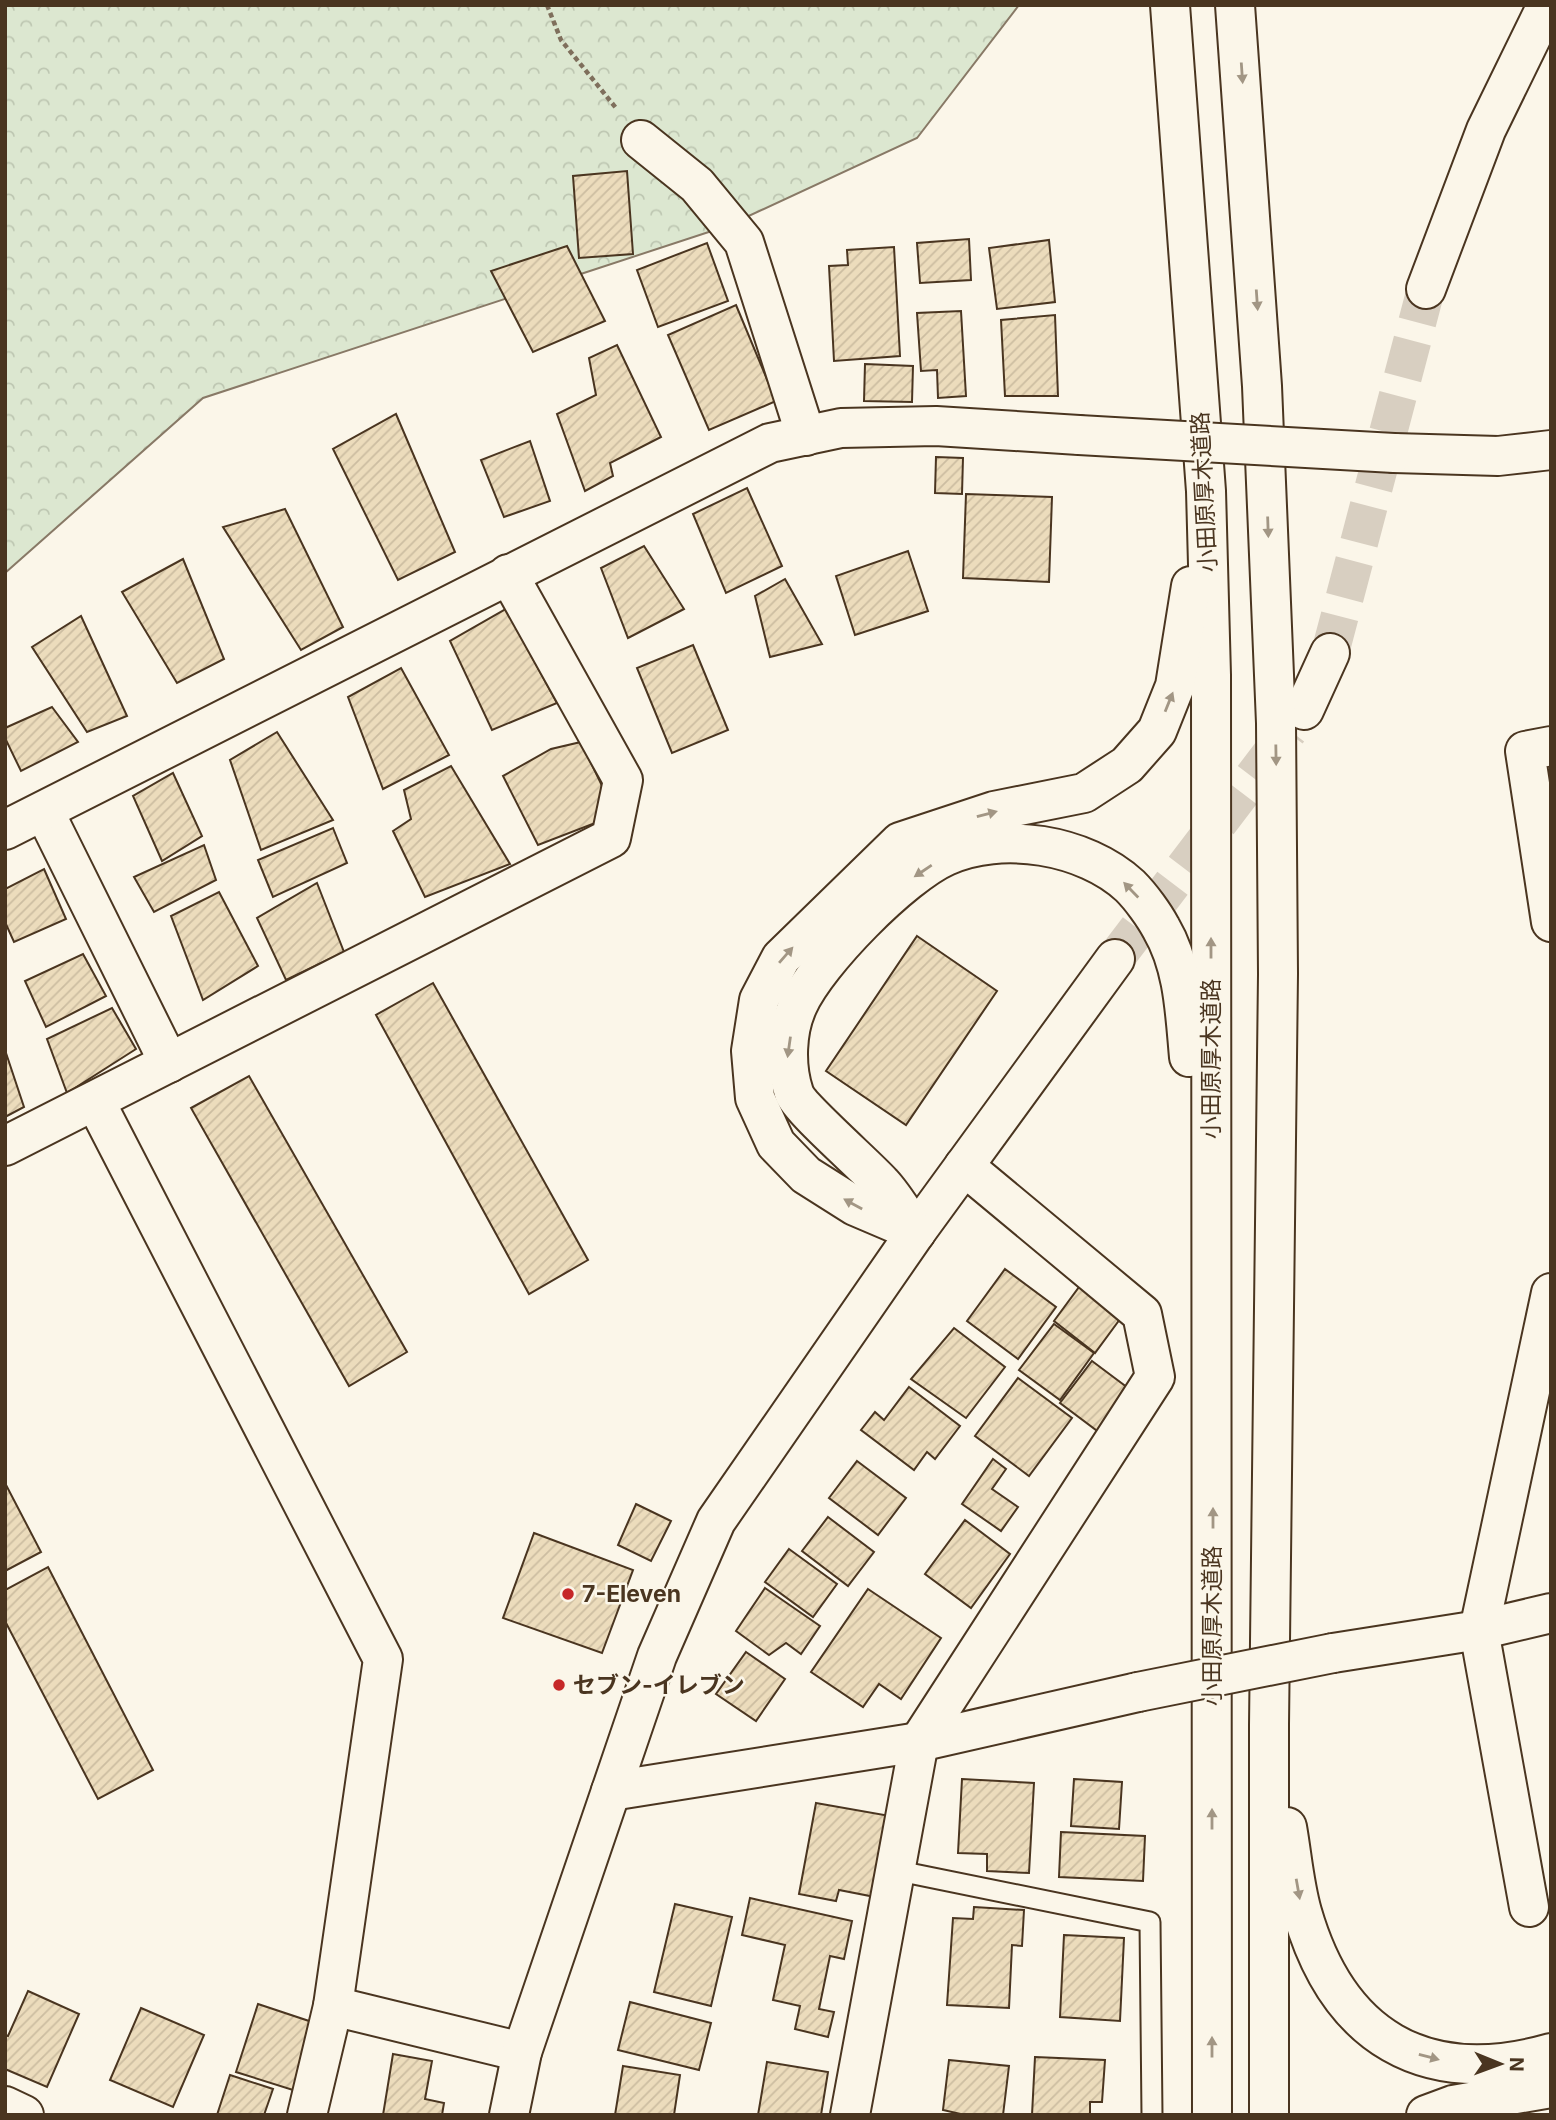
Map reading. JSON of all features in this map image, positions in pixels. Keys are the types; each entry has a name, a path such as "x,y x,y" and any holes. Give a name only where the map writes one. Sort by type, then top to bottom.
{"main road":[{"name":"小田原厚木道路","path":"1170,5 1206,491 1211,675 1212,2115"},
{"path":"1235,5 1262,386 1276,723 1278,988 1269,1725 1269,2115"},
{"path":"1426,289 1486,130 1547,5"},
{"path":"641,140 697,186 744,242 806,436"},
{"path":"5,830 770,443 841,428 936,426 1394,453 1498,456 1551,450"},
{"path":"916,1232 855,1206 806,1175 776,1144 755,1098 751,1051 759,1000 781,958 900,842 994,811 1084,793 1127,765 1150,739 1157,731 1175,686 1206,491"},
{"path":"5,1146 611,838 623,780 508,574"},
{"path":"1304,710 1329,653"},
{"path":"1551,746 1525,751 1551,922"},
{"path":"44,811 169,1063"},
{"path":"916,1232 884,1185 795,1096 787,1054 797,1006 822,965 905,883 945,856 985,844 1033,843 1083,857 1129,886 1162,929 1182,985 1201,1190 1213,1457"},
{"path":"509,2115 522,2052 657,1656 716,1521 916,1232 1115,960"},
{"path":"94,1101 383,1659 333,2006 307,2115"},
{"path":"850,2115 919,1742 1155,1377 1142,1314 964,1166"},
{"path":"1529,1907 1479,1630 1551,1293"},
{"path":"611,1791 919,1742 1138,1692 1333,1653 1479,1630 1551,1613"},
{"path":"1269,1725 1302,1911 1324,1970 1358,2020 1407,2052 1464,2066 1520,2062 1551,2053"},
{"path":"333,2006 522,2052"},
{"path":"1426,2115 1453,2105 1551,2088"},
{"path":"5,2106 24,2115"}],"lane":[{"path":"894,1870 1150,1922 1152,2115"}],"path":[{"path":"547,5 561,40 641,140"}],"green space":[{"path":"5,5 1019,5 917,138 727,226 203,398 5,573"}],"building":[{"path":"627,171 633,254 579,258 573,176"},
{"path":"969,239 971,280 920,283 917,243"},
{"path":"1049,240 1055,302 997,309 989,248"},
{"path":"707,243 728,301 658,327 637,270"},
{"path":"567,246 605,321 533,352 491,271"},
{"path":"894,247 900,356 834,361 829,266 848,265 847,250"},
{"path":"736,305 776,401 709,430 668,335"},
{"path":"961,311 966,396 938,398 937,370 921,371 917,313"},
{"path":"1055,315 1058,396 1005,396 1001,320"},
{"path":"617,345 661,437 610,463 613,476 585,491 557,414 596,395 589,358"},
{"path":"865,364 913,366 912,402 864,401"},
{"path":"396,414 455,552 398,580 333,449"},
{"path":"530,441 550,501 504,517 481,460"},
{"path":"936,457 963,458 962,494 935,493"},
{"path":"747,488 782,566 726,593 693,514"},
{"path":"966,494 1052,497 1049,582 963,578"},
{"path":"285,509 343,627 301,650 223,527"},
{"path":"644,546 684,609 628,638 601,568"},
{"path":"908,551 928,611 855,635 836,576"},
{"path":"183,559 224,659 177,683 122,592"},
{"path":"785,579 822,644 770,657 755,596"},
{"path":"506,609 557,703 492,730 450,641"},
{"path":"81,616 127,716 87,732 32,647"},
{"path":"693,645 728,730 672,753 637,668"},
{"path":"401,668 449,755 383,789 348,697"},
{"path":"52,707 78,742 21,771 5,738 5,728"},
{"path":"277,732 333,820 261,850 230,760"},
{"path":"581,742 616,815 538,845 503,776 551,749"},
{"path":"451,766 510,864 425,897 393,831 411,819 404,790"},
{"path":"173,773 202,836 162,861 133,796"},
{"path":"333,828 347,863 273,897 258,860"},
{"path":"204,845 216,880 154,912 134,877"},
{"path":"44,869 66,919 14,942 5,922 5,889"},
{"path":"317,883 344,952 286,980 257,918"},
{"path":"219,892 258,966 203,1000 171,916"},
{"path":"917,936 997,991 906,1125 826,1071"},
{"path":"83,954 106,996 46,1027 25,981"},
{"path":"433,983 588,1260 529,1294 376,1015"},
{"path":"112,1008 136,1049 67,1093 47,1039"},
{"path":"5,1053 24,1107 5,1117"},
{"path":"249,1076 407,1352 349,1386 191,1108"},
{"path":"1005,1269 1056,1307 1018,1359 967,1321"},
{"path":"1082,1283 1123,1315 1095,1353 1054,1321"},
{"path":"1054,1324 1094,1353 1060,1400 1019,1370"},
{"path":"954,1328 1005,1367 966,1418 911,1379"},
{"path":"1092,1361 1136,1394 1104,1436 1060,1403"},
{"path":"1018,1378 1072,1418 1029,1476 975,1436"},
{"path":"909,1387 960,1426 935,1459 927,1452 914,1470 861,1430 875,1412 884,1420"},
{"path":"993,1459 1006,1469 992,1489 1018,1507 1001,1531 962,1504"},
{"path":"857,1461 906,1498 878,1535 829,1498"},
{"path":"5,1483 41,1552 5,1571"},
{"path":"636,1504 671,1521 651,1561 618,1545"},
{"path":"828,1517 874,1552 848,1586 802,1551"},
{"path":"965,1520 1010,1554 971,1608 925,1574"},
{"name":"7-Eleven","path":"534,1533 633,1570 602,1653 503,1618"},
{"path":"789,1549 837,1584 813,1617 765,1582"},
{"path":"48,1567 153,1770 98,1799 5,1621 5,1590"},
{"path":"765,1588 820,1626 801,1654 786,1643 769,1655 736,1631"},
{"path":"868,1589 941,1638 901,1699 879,1684 863,1707 811,1672"},
{"path":"746,1652 785,1679 756,1721 716,1694"},
{"path":"962,1779 1034,1783 1029,1873 987,1871 987,1854 958,1853"},
{"path":"1074,1779 1122,1782 1119,1829 1071,1826"},
{"path":"816,1803 890,1816 875,1897 839,1890 836,1901 799,1894"},
{"path":"1061,1832 1145,1836 1143,1881 1059,1877"},
{"path":"750,1898 852,1921 844,1959 830,1956 819,2009 834,2012 828,2037 795,2029 800,2006 773,2000 785,1945 742,1935"},
{"path":"675,1904 732,1917 711,2006 654,1992"},
{"path":"974,1907 1024,1910 1022,1946 1012,1945 1009,2008 947,2005 953,1918 973,1919"},
{"path":"1064,1935 1124,1938 1120,2021 1060,2017"},
{"path":"28,1991 79,2014 47,2087 5,2069 5,2035 8,2036"},
{"path":"630,2002 711,2023 699,2070 618,2050"},
{"path":"258,2004 315,2023 293,2090 236,2072"},
{"path":"141,2008 204,2035 173,2107 110,2080"},
{"path":"393,2054 432,2061 425,2099 444,2103 442,2115 383,2115"},
{"path":"1035,2057 1105,2060 1102,2102 1090,2102 1090,2115 1032,2115"},
{"path":"949,2060 1009,2066 1003,2115 965,2115 943,2110"},
{"path":"767,2062 828,2072 821,2115 758,2115"},
{"path":"623,2066 680,2075 674,2115 615,2115"},
{"path":"230,2075 273,2089 264,2115 217,2115"}],"tunnel":[{"path":"1330,653 1426,289"},
{"path":"1115,959 1289,730"}],"place":[{"name":"7-Eleven","path":"568,1594"},
{"name":"セブン-イレブン","path":"559,1685"}]}
